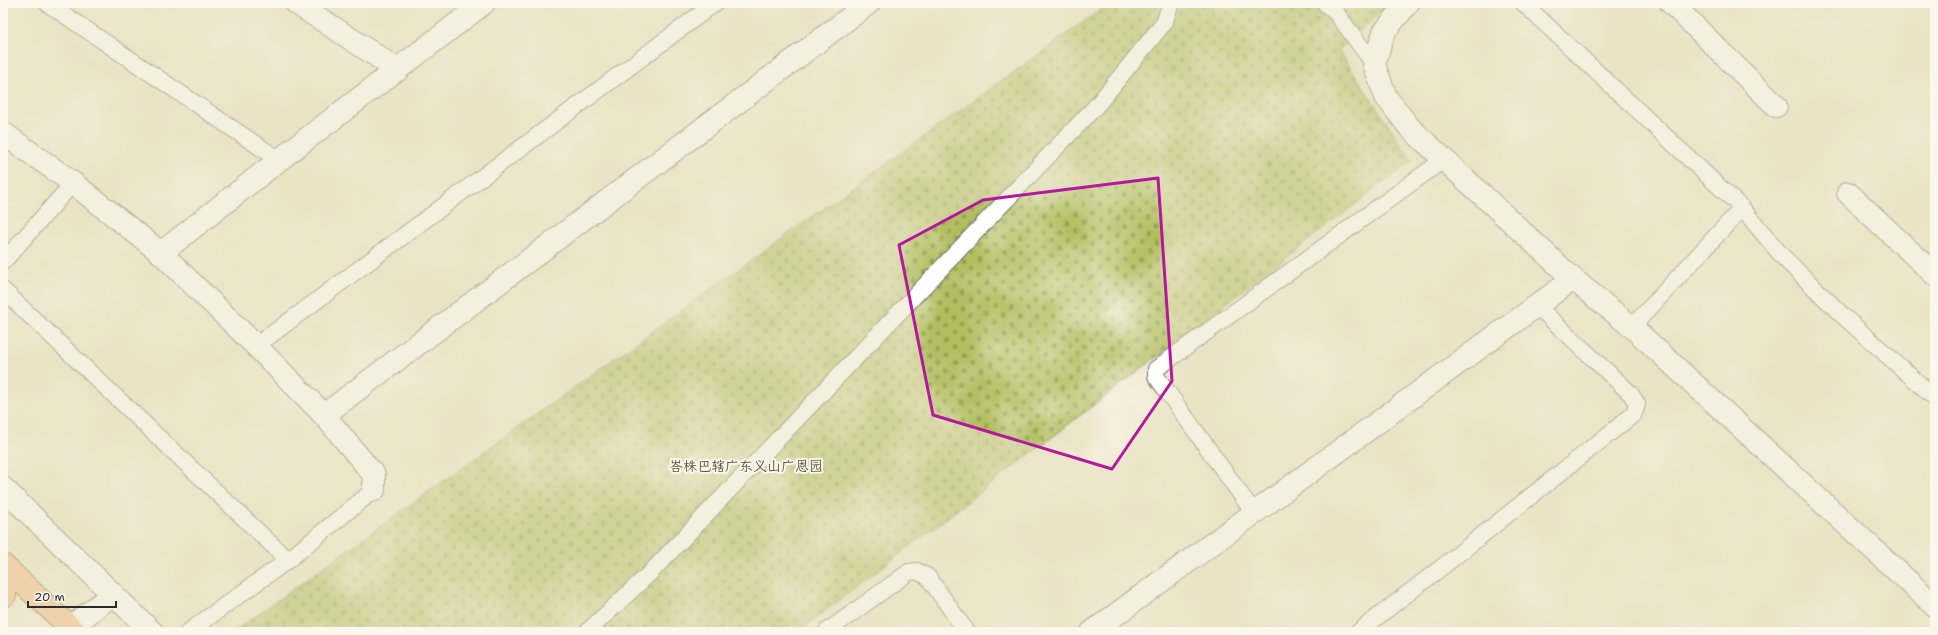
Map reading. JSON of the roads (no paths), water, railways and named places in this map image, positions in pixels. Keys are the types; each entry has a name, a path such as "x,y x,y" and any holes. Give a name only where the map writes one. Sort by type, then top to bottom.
{"highway":[{"path":"3,565 73,630"},
{"path":"3,580 5,595 3,596"}],"street":[{"path":"296,3 398,70"},
{"path":"161,253 279,160 484,3"},
{"path":"324,416 869,3"},
{"path":"1408,3 1384,32 1374,64 1386,97 1410,128 1573,279 1632,327 1935,606"},
{"path":"1671,3 1776,106"},
{"path":"3,133 73,183 161,253 256,346 324,416 374,475 374,490"},
{"path":"1848,193 1935,274"},
{"path":"1092,632 1573,279"},
{"path":"3,488 152,632"},
{"path":"73,630 113,594"}],"lane":[{"path":"47,3 279,160"},
{"path":"256,346 715,3"},
{"path":"587,632 651,572 1097,105 1164,23 1171,3"},
{"path":"1325,3 1336,14 1374,64"},
{"path":"1523,3 1742,208 1781,255 1832,306 1935,398"},
{"path":"1254,513 1156,376 1156,369 1443,160"},
{"path":"3,262 73,183"},
{"path":"1632,327 1742,208"},
{"path":"3,290 288,560"},
{"path":"1358,632 1634,414 1637,404 1631,394 1537,306"},
{"path":"188,632 288,560 374,490"},
{"path":"826,632 909,572 917,571 928,577 967,632"}],"park label":[{"name":"峇株巴辖广东义山广恩园","path":"746,466"}]}
